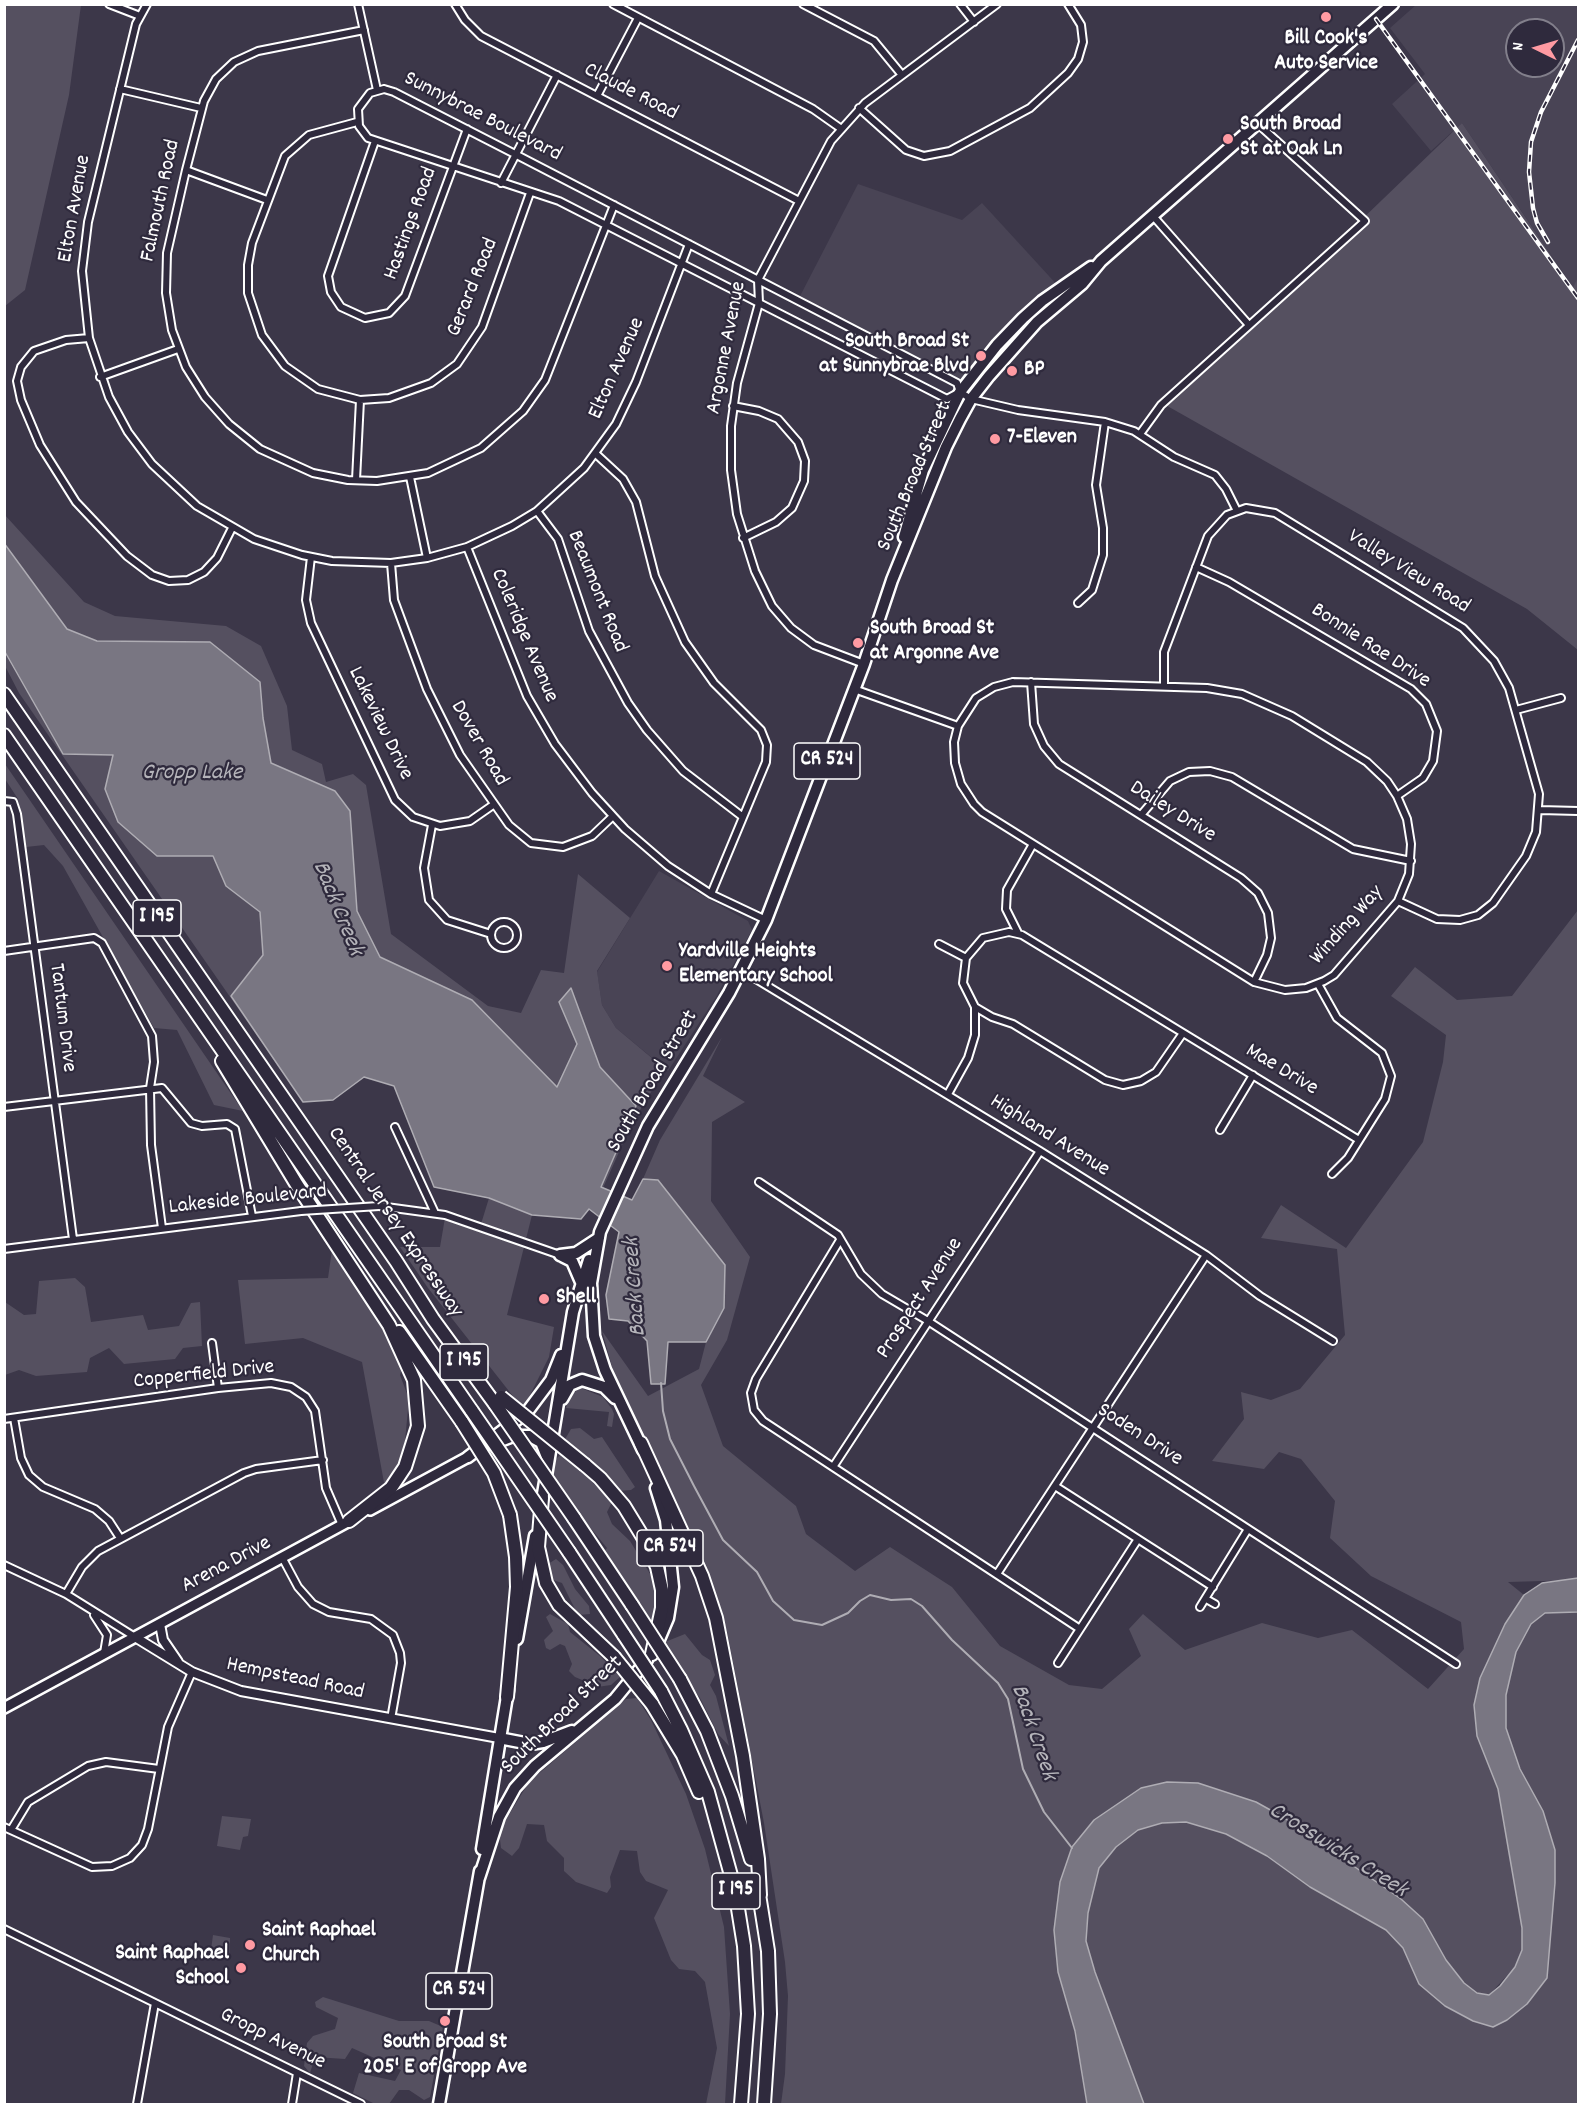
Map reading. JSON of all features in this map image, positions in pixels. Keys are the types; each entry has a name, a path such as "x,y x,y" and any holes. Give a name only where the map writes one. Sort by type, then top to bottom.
{"highway":[{"name":"Central Jersey Expressway","path":"4,694 390,1251 433,1319 498,1400"},
{"name":"Central Jersey Expressway","path":"4,735 569,1552 661,1691 686,1740 708,1792 728,1857 740,1918 748,2014 741,2104"},
{"path":"204,1025 258,1124 389,1324 411,1368 419,1411 413,1447 399,1478 391,1488 346,1523"},
{"path":"356,1273 462,1422 494,1473 510,1515 516,1557 517,1587 507,1697"},
{"path":"498,1400 585,1465 600,1478 624,1506 657,1567 662,1608 652,1654"},
{"name":"I 195","path":"498,1400 680,1679 707,1731 732,1796 759,1895 768,1951 770,2014 764,2104"},
{"path":"641,1443 702,1576 716,1618 743,1756 758,1859 759,1895"},
{"path":"542,1498 538,1547 546,1583 559,1605 614,1657 652,1704 683,1755 696,1783 720,1850 740,1918"}],"main road":[{"name":"South Broad Street","path":"439,2104 479,1878 499,1738 573,1312 581,1282 620,1184 671,1084 741,970 766,920 864,664 892,580 923,470 960,392 997,345 1023,318 1042,301 1101,261 1393,4"},
{"name":"South Broad Street","path":"892,580 946,447 971,399 1008,352 1037,322 1082,284 1101,261"},
{"path":"1042,301 1050,311"},
{"path":"1023,318 1037,322"},
{"name":"South Broad Street","path":"479,1878 499,1817 515,1788 535,1766 615,1699 652,1654 668,1618 673,1572 664,1510 641,1443 602,1362 592,1319 591,1283 599,1235"},
{"path":"560,1255 576,1253 599,1235"},
{"path":"560,1255 572,1262 581,1282"},
{"path":"468,1457 519,1419 543,1393 558,1364 573,1312"},
{"path":"557,1410 570,1385 588,1380 611,1393 629,1418"},
{"path":"468,1457 498,1441 530,1436 545,1448 546,1473"},
{"name":"Arena Drive","path":"4,1708 468,1457"},
{"path":"499,1738 516,1743 543,1742 588,1722"}],"street":[{"path":"109,4 140,16"},
{"name":"Elton Avenue","path":"147,4 140,16 120,89 84,246 83,291 89,338 100,377 118,415 152,464 181,493 232,528 278,548 311,557 357,563 391,563 427,558 467,547 512,526 537,511 570,483 596,454 627,402 689,244"},
{"path":"358,4 377,90"},
{"name":"Claude Road","path":"455,4 465,20 481,36 799,201"},
{"path":"613,4 813,109 840,128"},
{"path":"802,4 874,41 902,75"},
{"path":"960,4 974,22"},
{"name":"Argonne Avenue","path":"864,664 814,645 789,626 766,596 743,538 730,470 733,406 759,303 758,280 840,128 859,108 997,4"},
{"path":"859,108 906,150 924,156 950,151 1030,108 1068,73 1078,59 1083,42 1081,25 1068,4"},
{"path":"597,96 638,18"},
{"name":"Falmouth Road","path":"364,30 245,56 216,79 201,108 170,234 165,271 168,312 178,349 205,397 242,436 260,449 296,467 330,477 356,480 410,477 447,466 481,448 508,426 529,403 555,358 614,205"},
{"path":"501,183 556,75"},
{"path":"120,89 201,108"},
{"name":"Sunnybrae Boulevard","path":"377,90 394,92 516,154 957,383 960,392 947,399 559,201 375,141 363,133 357,122 360,103 370,93 377,90"},
{"name":"Gerard Road","path":"357,122 309,135 292,147 279,165 250,253 247,278 251,308 262,336 280,361 305,382 330,393 360,400 389,398 418,390 445,374 466,352 482,327 530,193"},
{"path":"1140,434 1161,405 1365,221 1258,124"},
{"name":"Hastings Road","path":"375,141 328,276 335,300 356,316 381,316 395,308 405,296 467,129"},
{"path":"186,170 267,200"},
{"path":"1153,216 1249,325"},
{"path":"89,338 66,340 34,351 21,367 17,381 21,400 40,445 76,502 127,556 152,575 169,581 188,580 204,572 217,558 232,528"},
{"path":"100,377 178,349"},
{"path":"960,392 971,399 1034,413 1105,422 1140,434 1174,457 1215,475 1227,489 1237,511 1213,528 1196,567 1164,652 1164,686"},
{"path":"356,480 360,400"},
{"path":"733,406 759,411 778,419 798,442 805,461 802,490 792,508 776,522 743,538"},
{"path":"1078,603 1092,591 1103,555 1103,528 1096,485 1105,422"},
{"path":"596,454 623,479 636,502 655,576 685,642 714,683 765,737 766,762 711,894"},
{"path":"410,477 427,558"},
{"name":"Valley View Road","path":"1237,511 1256,508 1275,513 1448,616 1477,640 1494,661 1509,688 1537,782 1540,810 1536,832 1526,856 1492,903 1478,915 1460,920 1437,919 1398,901"},
{"name":"Beaumont Road","path":"537,511 558,539 589,631 628,703 653,737 683,771 743,818"},
{"name":"Coleridge Avenue","path":"467,547 526,696 555,744 613,816 668,866 711,894 766,920"},
{"name":"Lakeview Drive","path":"311,557 306,587 311,623 388,788 403,809 413,817 432,825"},
{"name":"Dover Road","path":"391,563 394,600 423,681 460,755 493,805 523,838 552,848 583,842 613,816"},
{"name":"Bonnie Rae Drive","path":"1196,567 1240,588 1411,689 1426,704 1437,731 1433,761 1423,778 1397,796"},
{"name":"Winding Way","path":"1031,682 1164,686 1225,690 1278,708 1367,762 1387,781 1397,796 1410,831 1411,861 1398,901 1334,975 1318,984 1285,990 1254,982 982,812 966,794 955,763 954,742 958,726 968,706 986,691 1004,684 1031,682"},
{"name":"Dailey Drive","path":"1031,682 1034,724 1050,755 1059,764 1241,878 1258,893 1268,913 1271,938 1254,982"},
{"path":"854,689 958,726"},
{"path":"1516,710 1561,698"},
{"path":"1141,815 1170,781 1189,772 1210,771 1232,777 1353,849 1385,858 1411,861"},
{"name":"Tantum Drive","path":"4,801 13,802 73,1239"},
{"path":"491,934 447,920 429,900 424,868 432,825 460,824 493,805"},
{"path":"1540,810 1578,811"},
{"path":"1018,934 1006,909 1007,890 1033,844"},
{"path":"506,922 514,926 518,938 513,946 504,949 493,942 491,934 498,923 506,922"},
{"path":"948,1094 973,1045 975,1007 963,983 966,958 983,938 1000,932 1018,934"},
{"name":"Mae Drive","path":"1018,934 1359,1140"},
{"path":"4,951 94,938 102,943 152,1036 154,1062 150,1088 151,1145 162,1228"},
{"path":"939,944 966,958"},
{"name":"Highland Avenue","path":"741,970 948,1094 1206,1255 1260,1296 1333,1341"},
{"path":"1318,984 1338,1018 1350,1030 1377,1048 1390,1068 1388,1094 1348,1158 1332,1174"},
{"path":"975,1007 992,1017 1013,1024 1105,1080 1123,1084 1142,1081 1156,1072 1183,1033"},
{"path":"1220,1130 1253,1075"},
{"path":"4,1107 162,1088 187,1119 196,1125 226,1124 235,1129 252,1216"},
{"path":"395,1127 435,1213"},
{"name":"Prospect Avenue","path":"833,1467 1040,1151"},
{"name":"Soden Drive","path":"759,1182 838,1235 861,1274 882,1294 928,1321 1456,1664"},
{"name":"Lakeside Boulevard","path":"4,1249 252,1216 379,1206 435,1213 463,1220 560,1255"},
{"path":"840,1240 756,1378 751,1393 754,1410 763,1420 1080,1629"},
{"path":"997,1574 1206,1255"},
{"path":"212,1343 218,1388"},
{"name":"Copperfield Drive","path":"4,1419 218,1388 271,1383 299,1391 315,1412 326,1488 346,1523"},
{"path":"14,1418 21,1458 29,1475 44,1487 95,1509 109,1521 120,1538"},
{"path":"66,1594 89,1559 120,1538 244,1473 256,1469 323,1460"},
{"path":"1055,1486 1213,1587"},
{"path":"1200,1608 1248,1529"},
{"path":"1058,1663 1138,1539"},
{"path":"283,1559 298,1587 313,1604 329,1612 371,1619 393,1635 401,1663 391,1719"},
{"name":"Hempstead Road","path":"4,1566 66,1594 180,1666 224,1685 263,1696 499,1738"},
{"path":"1206,1599 1215,1604"},
{"path":"87,1608 106,1629 108,1642 104,1654"},
{"path":"160,1624 163,1640 180,1666"},
{"path":"159,1769 106,1762 88,1766 28,1802 8,1828 83,1864 102,1868 121,1863 136,1853 146,1838 168,1726 192,1672"},
{"name":"Gropp Avenue","path":"4,1929 361,2104"},
{"path":"137,2104 155,2003"},
{"path":"292,2104 297,2073"}],"shaded area":[{"path":"5,4 81,5 69,95 25,290 5,306"},
{"path":"1416,5 1578,5 1578,277 1574,289 1462,123 1431,151 1392,104 1425,74 1390,28"},
{"path":"1462,123 1573,288 1578,277 1578,650 1527,609 1162,403 1329,251"},
{"path":"858,184 962,220 982,203 1060,288 1042,301 960,392 957,383 798,300"},
{"path":"4,514 84,602 115,616 226,626 261,646 287,706 292,750 322,764 326,782 353,774 366,785 391,934 488,1006 521,1013 541,970 564,973 578,874 630,918 597,971 602,1005 616,1028 665,1069 631,1125 603,1188 601,1187 635,1106 600,1067 571,989 559,1002 577,1044 557,1088 472,1000 380,957 357,911 350,811 335,791 271,763 263,718 260,682 210,642 97,641 67,629 5,543"},
{"path":"4,652 63,753 113,755 105,789 157,856 213,856 226,886 260,912 263,955 231,996 303,1102 19,693 5,666"},
{"path":"4,764 243,1111 214,1105 177,1030 154,1028 63,866 44,845 26,847 18,799 5,779"},
{"name":"Yardville Heights Elementary School","path":"659,871 748,921 752,930 716,997 668,1071 616,1028 602,1005 597,972"},
{"path":"1578,910 1578,1580 1508,1582 1524,1595 1505,1624 1480,1678 1474,1705 1477,1736 1498,1789 1522,1928 1522,1950 1515,1967 1489,1995 1477,1993 1464,1983 1446,1960 1423,1919 1360,1870 1283,1817 1256,1802 1198,1783 1141,1788 1054,1930 1058,1972 1075,2031 1087,2104 781,2104 785,2074 788,1996 785,1962 764,1823 727,1631 699,1553 664,1484 613,1370 602,1331 648,1396 699,1369 706,1342 724,1308 658,1180 643,1179 660,1140 722,1037 703,1076 745,1102 712,1122 711,1201 750,1257 727,1340 701,1385 723,1446 796,1506 806,1534 855,1571 890,1547 952,1587 1000,1646 1069,1685 1102,1689 1141,1656 1129,1629 1143,1614 1185,1650 1262,1623 1318,1638 1352,1630 1428,1689 1464,1649 1461,1622 1371,1576 1330,1538 1335,1501 1301,1459 1279,1452 1264,1469 1212,1461 1244,1419 1241,1392 1271,1400 1300,1389 1345,1335 1337,1249 1261,1238 1281,1205 1346,1248 1423,1142 1443,1062 1446,1035 1391,996 1415,967 1457,1000 1512,996"},
{"path":"489,1198 532,1215 507,1315 554,1327 549,1357 523,1409 428,1288 400,1247 440,1247 446,1212 481,1224"},
{"path":"332,1250 338,1250 408,1350 400,1375 409,1399 404,1451 385,1488 362,1362 303,1338 245,1344 238,1280 328,1278"},
{"path":"75,1278 85,1287 91,1322 143,1315 148,1330 179,1326 191,1303 200,1302 202,1346 183,1348 175,1359 124,1364 109,1348 90,1358 87,1372 36,1376 19,1370 5,1375 5,1302 24,1315 36,1314 39,1281"},
{"path":"581,1388 603,1397 614,1414 612,1427 607,1426 609,1412 566,1408 569,1395"},
{"path":"580,1428 594,1439 602,1437 635,1487 631,1490 618,1491 564,1441 571,1429"},
{"path":"560,1455 612,1502 607,1512 612,1524 630,1541 652,1577 657,1597 654,1621 644,1615 604,1552 607,1548 589,1526 579,1518 553,1482 555,1460"},
{"path":"556,1559 563,1565 575,1589 589,1606 590,1614 578,1615 562,1583 553,1580 546,1571 548,1564"},
{"path":"1578,1612 1578,2104 1144,2104 1095,1972 1086,1941 1088,1913 1099,1868 1116,1847 1138,1830 1162,1823 1186,1822 1226,1834 1266,1856 1310,1887 1386,1930 1403,1948 1419,1984 1445,2006 1473,2021 1527,2004 1520,1769 1506,1728 1506,1695 1516,1652 1531,1624 1545,1613"},
{"path":"550,1614 568,1624 570,1632 600,1656 620,1677 611,1685 597,1687 595,1692 588,1691 585,1686 587,1682 575,1677 569,1671 572,1664 565,1646 560,1644 550,1650 546,1648 544,1640 553,1631 546,1617"},
{"path":"685,1634 702,1655 710,1660 715,1675 710,1685 716,1696 729,1746 718,1734 700,1698 663,1646 665,1642"},
{"path":"637,1698 651,1720 686,1794 705,1849 724,1927 730,2014 725,2104 706,2104 717,2048 705,1982 695,1971 679,1969 671,1960 654,1918 668,1890 646,1881 640,1872 637,1851 620,1850 610,1877 611,1887 607,1893 576,1882 564,1871 564,1858 547,1841 544,1825 527,1824 519,1848 512,1856 501,1848 499,1831 529,1782 626,1699"},
{"path":"222,1816 251,1819 248,1836 243,1837 240,1850 217,1846"},
{"path":"213,1935 230,1938 230,1953 211,1950"},
{"path":"323,1997 399,2021 429,2021 443,2027 430,2097 424,2100 409,2090 399,2090 389,2104 375,2104 353,2093 359,2073 395,2081 401,2070 352,2048 345,2059 315,2057 310,2073 304,2066 307,2043 313,2036 335,2029 338,2018 316,2007 315,2002"}],"water":[{"name":"Gropp Lake","path":"4,543 67,629 97,641 210,642 260,682 263,718 271,763 335,791 350,811 357,911 380,957 472,1000 557,1087 577,1044 559,1002 571,988 600,1067 636,1106 601,1187 632,1200 643,1179 658,1180 725,1265 724,1308 706,1342 668,1342 665,1384 651,1384 647,1341 628,1321 609,1319 606,1295 619,1232 589,1209 581,1219 532,1215 489,1198 434,1187 394,1086 364,1077 333,1100 303,1102 231,996 263,955 260,912 226,886 213,856 157,856 118,822 105,789 113,755 63,754 5,652"},
{"path":"1578,1578 1578,1612 1545,1613 1531,1624 1516,1652 1506,1695 1506,1728 1520,1769 1543,1811 1555,1850 1555,1883 1547,1978 1527,2004 1507,2020 1493,2027 1473,2021 1445,2006 1419,1984 1403,1948 1386,1930 1310,1887 1267,1856 1226,1834 1186,1822 1162,1823 1138,1830 1116,1847 1099,1868 1088,1913 1086,1941 1095,1972 1144,2104 1087,2104 1075,2031 1058,1972 1054,1930 1060,1882 1072,1847 1094,1820 1141,1788 1167,1782 1198,1783 1256,1802 1283,1817 1401,1899 1423,1919 1446,1960 1464,1983 1477,1993 1489,1995 1500,1986 1515,1967 1522,1950 1522,1928 1498,1789 1477,1736 1474,1705 1480,1678 1505,1624 1524,1595 1542,1583"}],"waterway":[{"name":"Back Creek","path":"661,1383 663,1411 670,1439 694,1486 723,1540 757,1572 773,1601 794,1620 822,1625 848,1613 870,1595 891,1600 911,1599 922,1606 952,1640 998,1683 1008,1699 1023,1769 1044,1812 1072,1848"}],"railway":[{"path":"1376,19 1578,298"},
{"path":"1548,242 1537,223 1533,208 1529,172 1531,142 1541,112 1578,40"}],"place":[{"name":"Bill Cook's Auto Service","path":"1326,17"},
{"name":"South Broad St at Oak Ln","path":"1228,139"},
{"name":"South Broad St at Sunnybrae Blvd","path":"981,356"},
{"name":"BP","path":"1012,371"},
{"name":"7-Eleven","path":"995,439"},
{"name":"South Broad St at Argonne Ave","path":"858,643"},
{"name":"Yardville Heights Elementary School","path":"667,966"},
{"name":"Shell","path":"544,1299"},
{"name":"Saint Raphael Church","path":"250,1945"},
{"name":"Saint Raphael School","path":"241,1968"},
{"name":"South Broad St 205' E of Gropp Ave","path":"445,2021"}],"water label":[{"name":"Crosswicks Creek","path":"1337,1852"}]}
